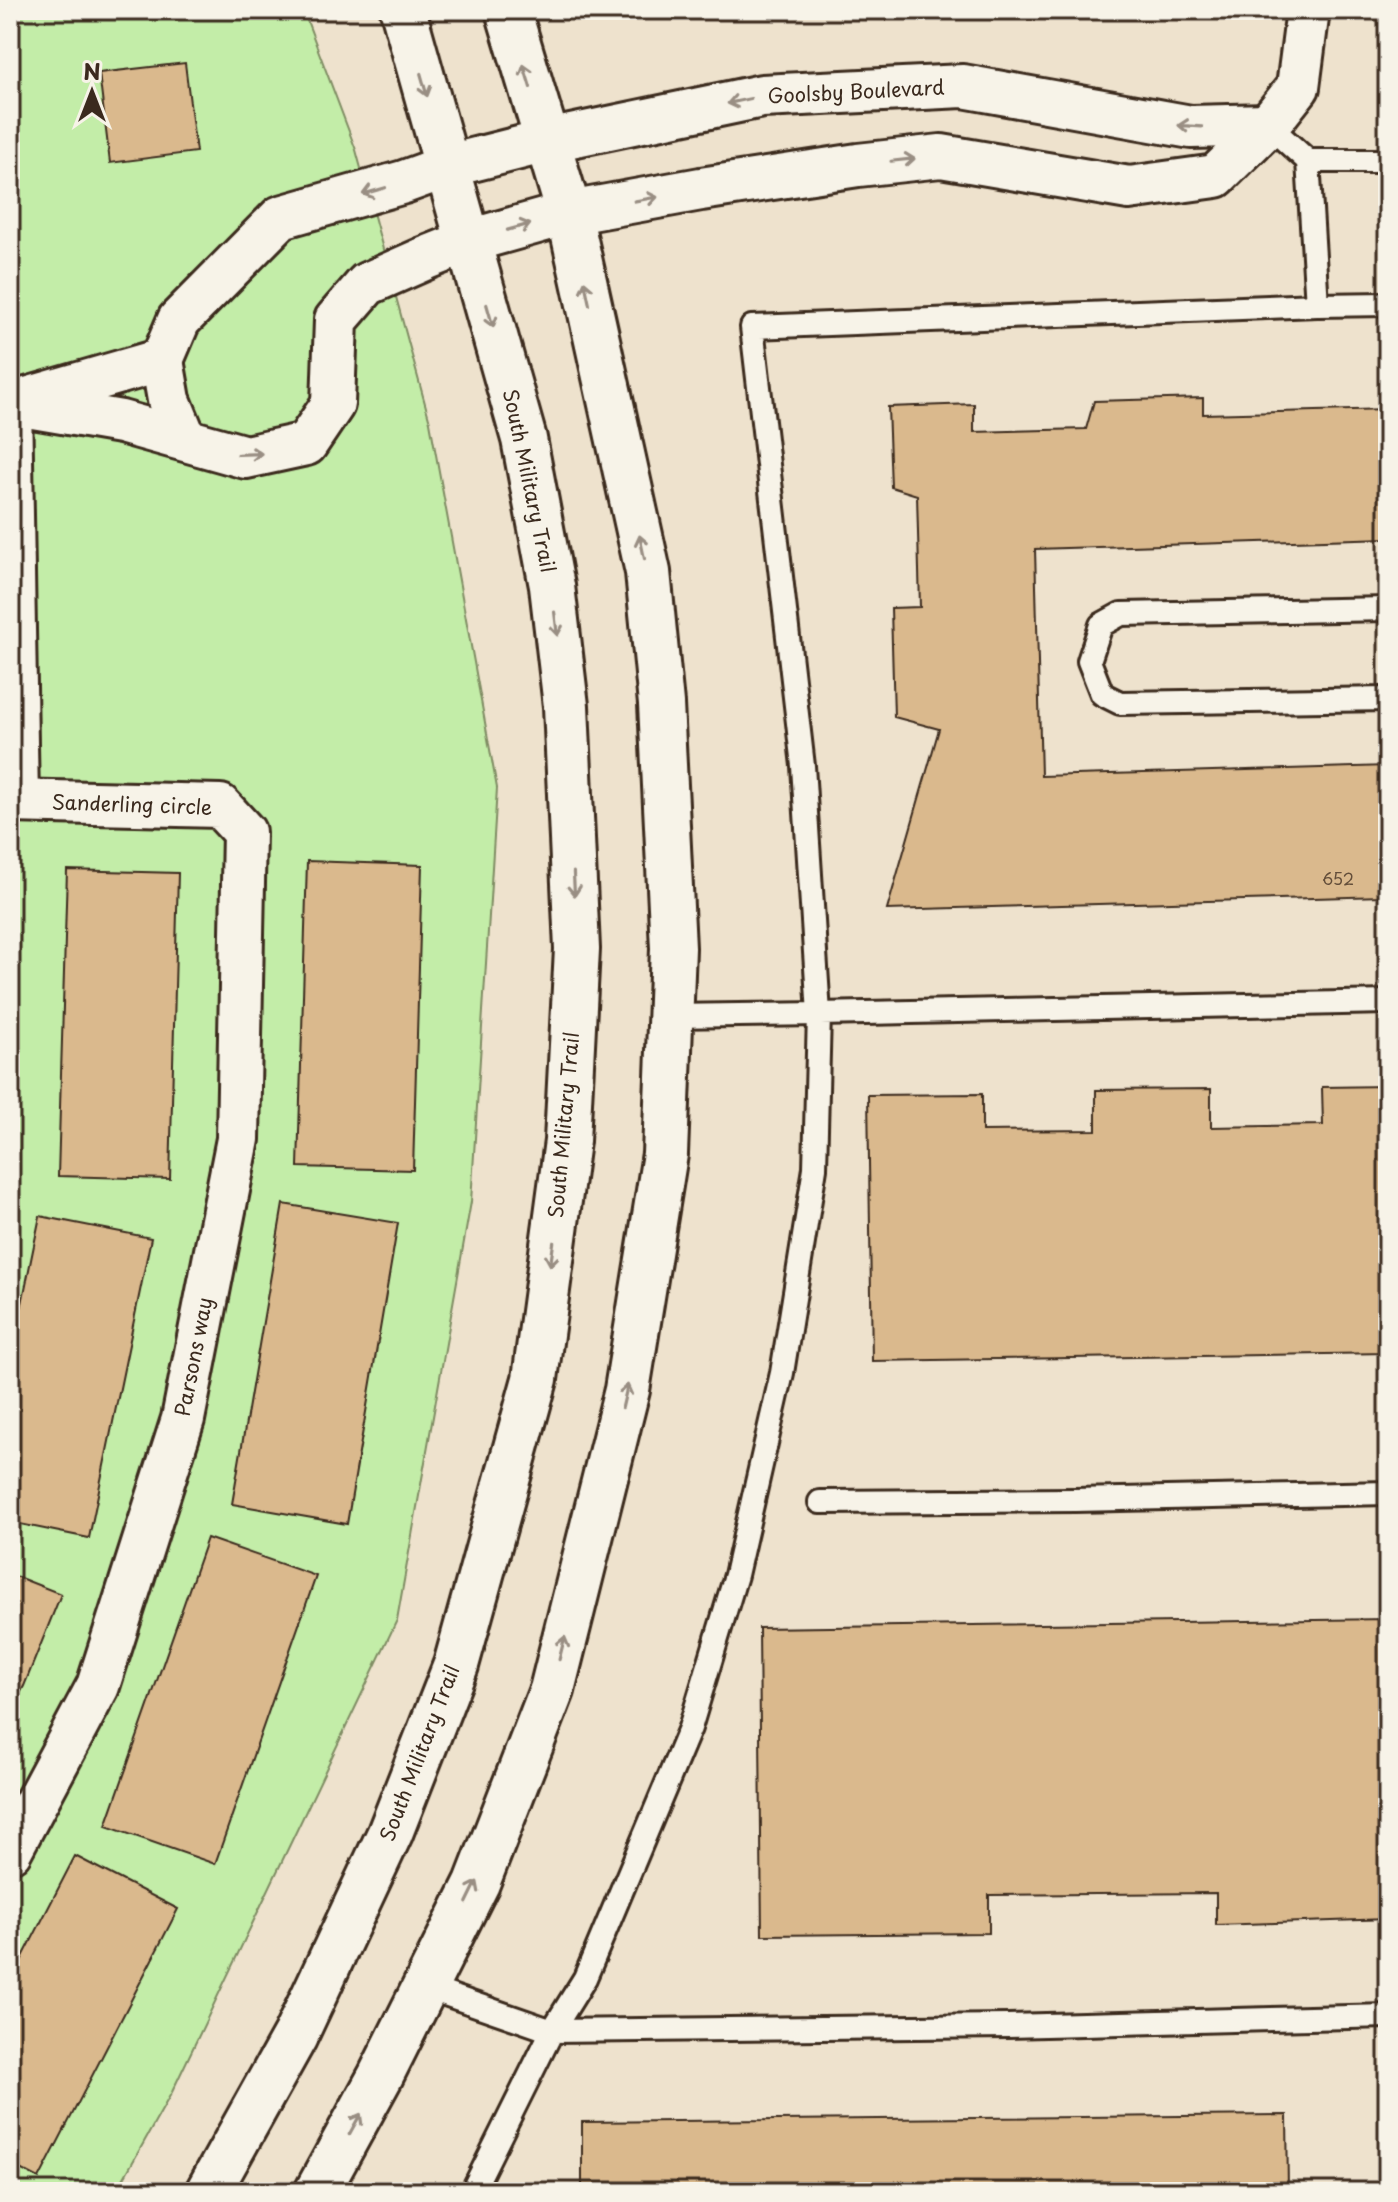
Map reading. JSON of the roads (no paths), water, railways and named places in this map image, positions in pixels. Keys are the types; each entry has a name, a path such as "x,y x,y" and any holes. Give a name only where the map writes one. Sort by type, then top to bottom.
{"street":[{"name":"South Military Trail","path":"208,2192 295,2036 390,1833 456,1665 535,1379 567,1141 577,949 566,706 552,586 524,439 403,10"},
{"path":"317,2192 380,2077 477,1883 552,1690 627,1390 665,1154 673,948 661,704 648,572 569,213 508,10"},
{"path":"10,402 121,422 246,457 306,444 333,404 336,320 367,284 469,241 569,213 701,189 941,156 1129,188 1216,176 1268,125 1298,87 1308,10"},
{"name":"Goolsby Boulevard","path":"162,360 179,320 281,217 404,182 448,166 547,141 762,96 963,86 1191,127 1268,125"},
{"path":"10,402 162,360 169,400 185,439"},
{"path":"10,402 14,801"},
{"name":"Sanderling circle","path":"14,801 220,806 244,832"},
{"name":"Parsons way","path":"10,1851 98,1686 183,1419 238,1139 244,832"}],"lane":[{"path":"1268,125 1308,161 1388,161"},
{"path":"1308,161 1317,305"},
{"path":"472,2192 552,2031 585,1978 690,1728 736,1575 782,1373 815,1168 819,1014 803,766 752,327 1388,304"},
{"path":"1388,609 1121,614 1101,625 1089,661 1102,694 1120,703 1388,699"},
{"path":"670,1016 1388,1002"},
{"path":"820,1502 1388,1493"},
{"path":"425,1987 552,2031 1008,2026 1388,2016"}]}
